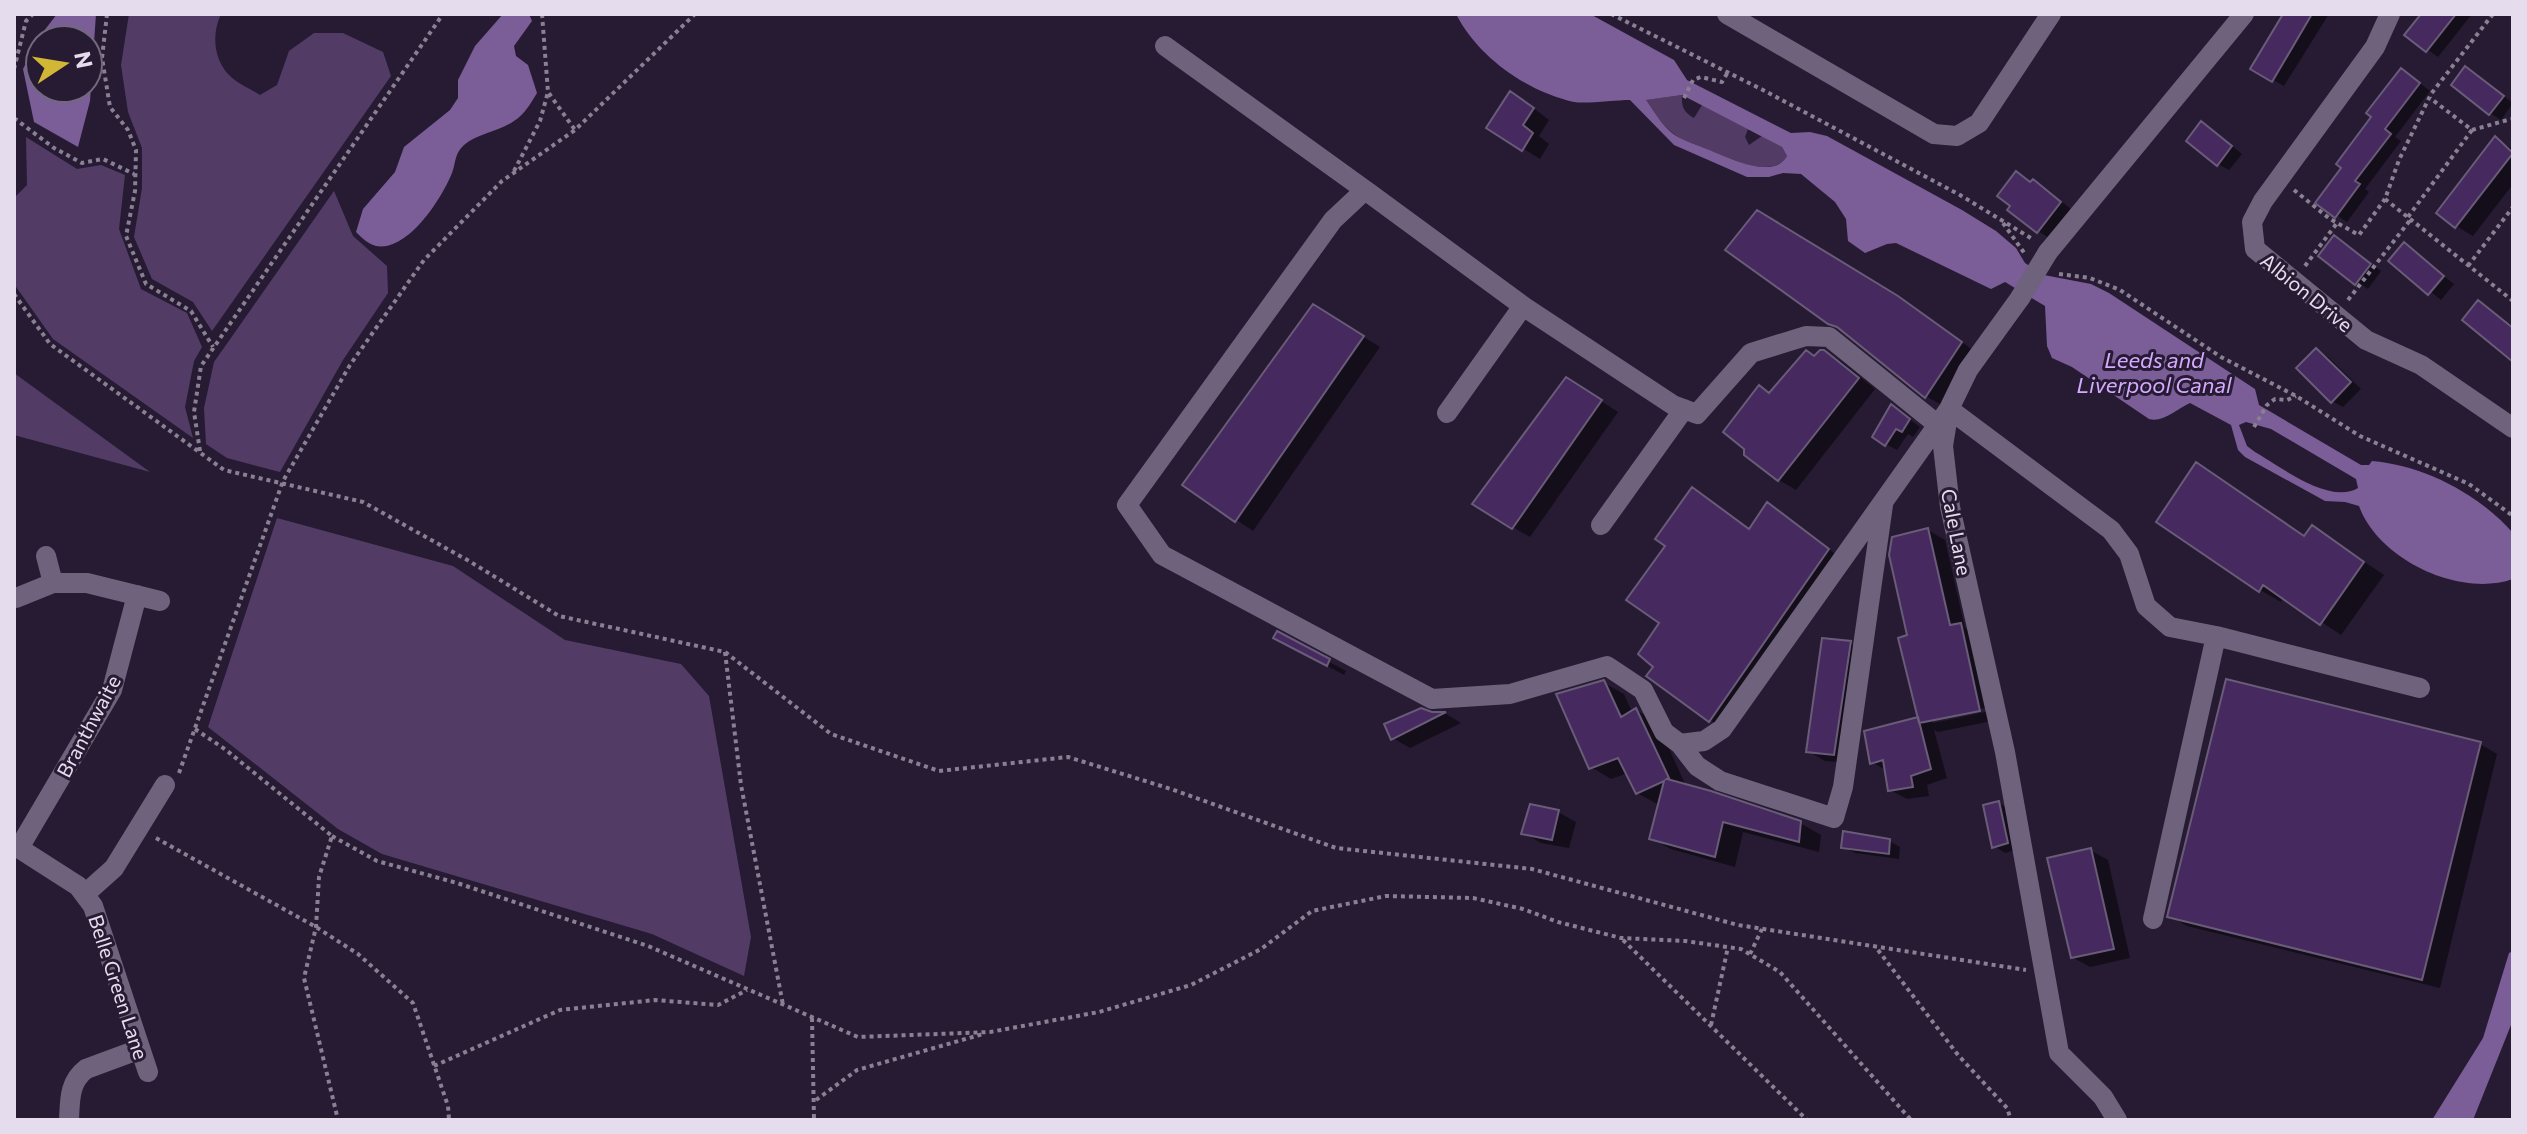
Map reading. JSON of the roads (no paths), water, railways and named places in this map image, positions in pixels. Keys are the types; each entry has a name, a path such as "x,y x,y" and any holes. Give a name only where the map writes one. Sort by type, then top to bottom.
{"street":[{"path":"1727,14 1934,134 1957,136 1979,123 2051,14"},
{"name":"Cale Lane","path":"2117,1120 2103,1097 2059,1053 2005,752 1950,507 1943,417 1968,370 2049,258 2244,14"},
{"name":"Albion Drive","path":"2390,14 2375,47 2252,222 2255,249 2366,340 2421,365 2513,428"},
{"path":"1165,46 1523,306 1673,405 1697,414 1751,353 1806,336 1829,337 2111,530 2129,554 2146,606 2170,627 2420,688"},
{"path":"1365,190 1333,220 1127,505 1162,555 1432,699 1510,694 1607,666 1643,690 1664,732 1680,744 1697,766 1720,781 1834,818 1843,787 1884,501"},
{"path":"1447,413 1523,306"},
{"path":"1601,525 1684,409"},
{"path":"1680,744 1704,741 1722,729 1943,417"},
{"path":"46,556 53,583"},
{"path":"16,598 53,583 87,583 160,601"},
{"name":"Branthwaite","path":"16,846 112,690 137,595"},
{"path":"2153,919 2216,636"},
{"path":"85,894 114,868 165,785"},
{"name":"Belle Green Lane","path":"16,846 66,877 85,894 100,926 148,1072"},
{"path":"69,1120 71,1091 79,1074 140,1049"}],"water":[{"path":"57,14 96,14 95,24 49,24"},
{"path":"503,14 529,14 532,21 514,46 516,56 528,65 537,93 518,118 461,148 440,196 411,232 388,246 370,244 356,232 363,209 395,172 404,147 450,110 458,98 458,80 475,46"},
{"name":"Leeds and Liverpool Canal","path":"1456,14 1590,14 1674,60 1687,80 1791,133 1810,132 1827,136 1996,231 2016,248 2025,263 2044,275 2091,284 2109,293 2255,389 2259,405 2361,465 2369,465 2372,461 2411,468 2467,494 2513,533 2513,579 2469,583 2423,570 2383,542 2359,506 2325,501 2245,457 2238,450 2231,425 2190,403 2165,417 2149,419 2072,367 2052,358 2047,346 2045,306 2005,282 1991,289 1896,243 1865,253 1848,241 1846,219 1835,202 1801,174 1747,177 1674,145 1630,100 1574,102 1538,90 1490,58 1465,30","holes":["1682,95 1782,147 1787,156 1771,167 1749,165 1678,137 1664,125 1646,100","2246,422 2271,429 2356,479 2358,488 2334,492 2292,474 2247,446 2239,425"]},
{"path":"30,104 89,104 78,147 34,122"},
{"path":"2513,951 2513,1020 2473,1120 2432,1120 2483,1038 2509,953"}]}
